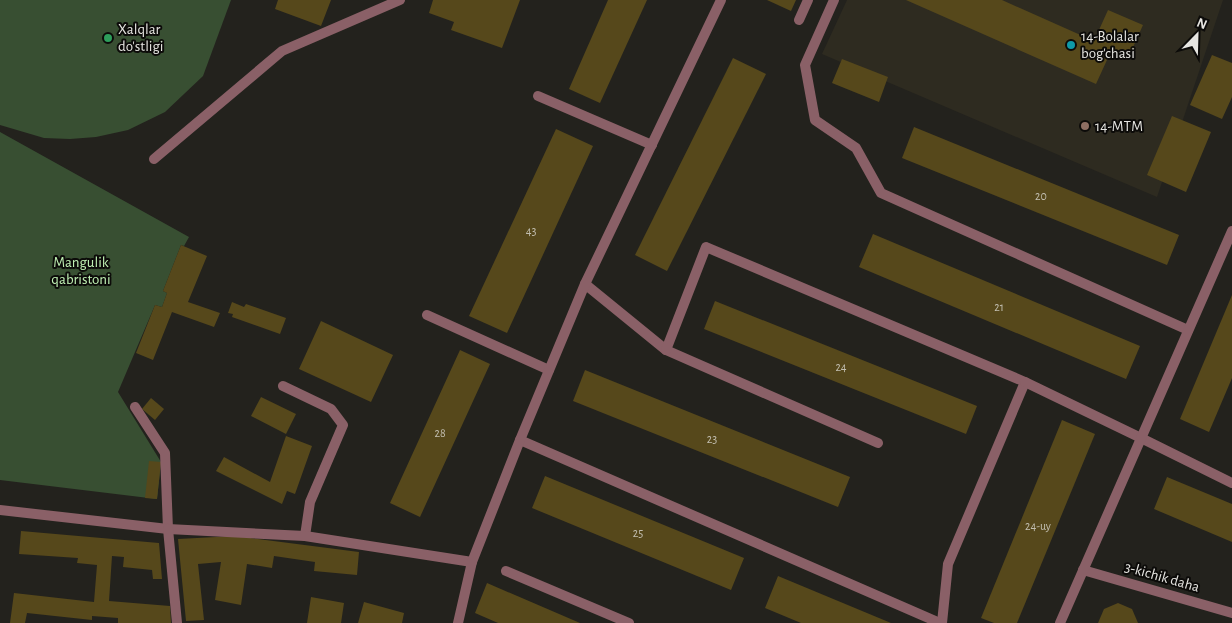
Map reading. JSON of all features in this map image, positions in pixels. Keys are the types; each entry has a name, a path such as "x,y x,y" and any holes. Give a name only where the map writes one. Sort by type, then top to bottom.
{"street":[{"path":"154,159 282,51 400,0"},
{"path":"458,623 472,562 549,370 586,284 721,0"},
{"path":"799,20 808,0"},
{"path":"834,0 805,65 815,120 856,148 881,193 1188,330"},
{"path":"538,96 652,146"},
{"path":"1060,623 1232,230"},
{"path":"666,350 706,247 1025,382 1232,483"},
{"path":"586,284 666,350 878,443"},
{"path":"427,315 549,370"},
{"path":"520,440 941,623 948,564 1025,382"},
{"path":"283,386 331,409 343,425 310,502 305,536"},
{"path":"134,407 165,453 168,529 177,623"},
{"path":"0,510 168,529 305,536 472,562"},
{"name":"3-kichik daha","path":"1083,570 1232,613"},
{"path":"506,571 629,623"}],"shaded area":[{"name":"14-МТМ","path":"847,0 1223,0 1157,197 822,54"}],"green space":[{"name":"Xalqlar do'stligi","path":"0,0 231,0 203,76 165,112 128,130 96,137 70,139 44,138 0,125"},
{"name":"Mangulik qabristoni","path":"0,132 189,237 184,246 181,245 163,291 167,293 162,307 155,305 118,392 161,462 157,499 0,480"}],"building":[{"path":"278,0 331,0 321,26 275,9"},
{"path":"433,0 520,0 502,48 451,30 454,22 429,13"},
{"path":"608,0 647,0 600,103 569,89"},
{"path":"767,0 796,0 791,11"},
{"name":"14-Bolalar bog'chasi","path":"906,0 1002,0 1094,41 1108,10 1143,25 1129,56 1112,49 1096,84"},
{"path":"1212,55 1232,63 1232,97 1222,119 1190,105"},
{"path":"733,58 766,74 667,271 635,255"},
{"path":"842,59 888,77 879,102 832,83"},
{"path":"1172,116 1211,132 1186,192 1147,175"},
{"path":"914,127 1179,235 1167,265 902,158"},
{"path":"556,129 593,146 507,333 469,316"},
{"path":"873,234 1140,346 1126,379 859,267"},
{"path":"181,245 207,256 188,302 220,313 214,327 172,312 153,360 136,353 155,305 162,307 167,293 163,291"},
{"path":"1232,295 1232,378 1209,432 1180,419"},
{"path":"715,301 977,406 966,434 704,329"},
{"path":"232,302 244,307 246,304 286,318 280,334 232,317 233,314 228,313"},
{"path":"321,321 393,355 371,402 299,369"},
{"path":"460,350 490,364 420,517 390,503"},
{"path":"585,370 850,477 838,507 573,401"},
{"path":"261,397 296,414 286,434 251,416"},
{"path":"151,398 164,409 155,420 142,409"},
{"path":"1062,420 1095,434 1017,623 994,623 981,618"},
{"path":"286,436 312,446 295,494 287,491 282,504 216,471 224,457 270,482"},
{"path":"149,461 161,462 157,499 145,498"},
{"path":"545,476 744,558 731,590 532,508"},
{"path":"1167,477 1232,504 1232,542 1154,509"},
{"path":"21,531 159,543 162,579 153,579 152,570 123,567 124,557 112,556 109,601 170,606 171,623 118,623 118,618 92,616 92,620 27,613 25,623 10,623 14,593 94,602 97,565 77,563 78,558 19,554"},
{"path":"235,536 359,552 357,575 314,571 315,562 274,556 272,568 247,564 241,605 215,600 221,562 198,564 204,620 186,621 178,539"},
{"path":"778,576 891,623 801,623 765,608"},
{"path":"487,583 580,623 498,623 475,613"},
{"path":"311,597 344,603 341,623 307,623"},
{"path":"364,602 404,613 402,623 358,623"},
{"path":"1118,603 1132,609 1138,623 1098,623 1104,609"}],"place":[{"name":"Xalqlar do'stligi","path":"108,38"},
{"name":"14-Bolalar bog'chasi","path":"1071,45"},
{"name":"14-МТМ","path":"1085,126"}]}
